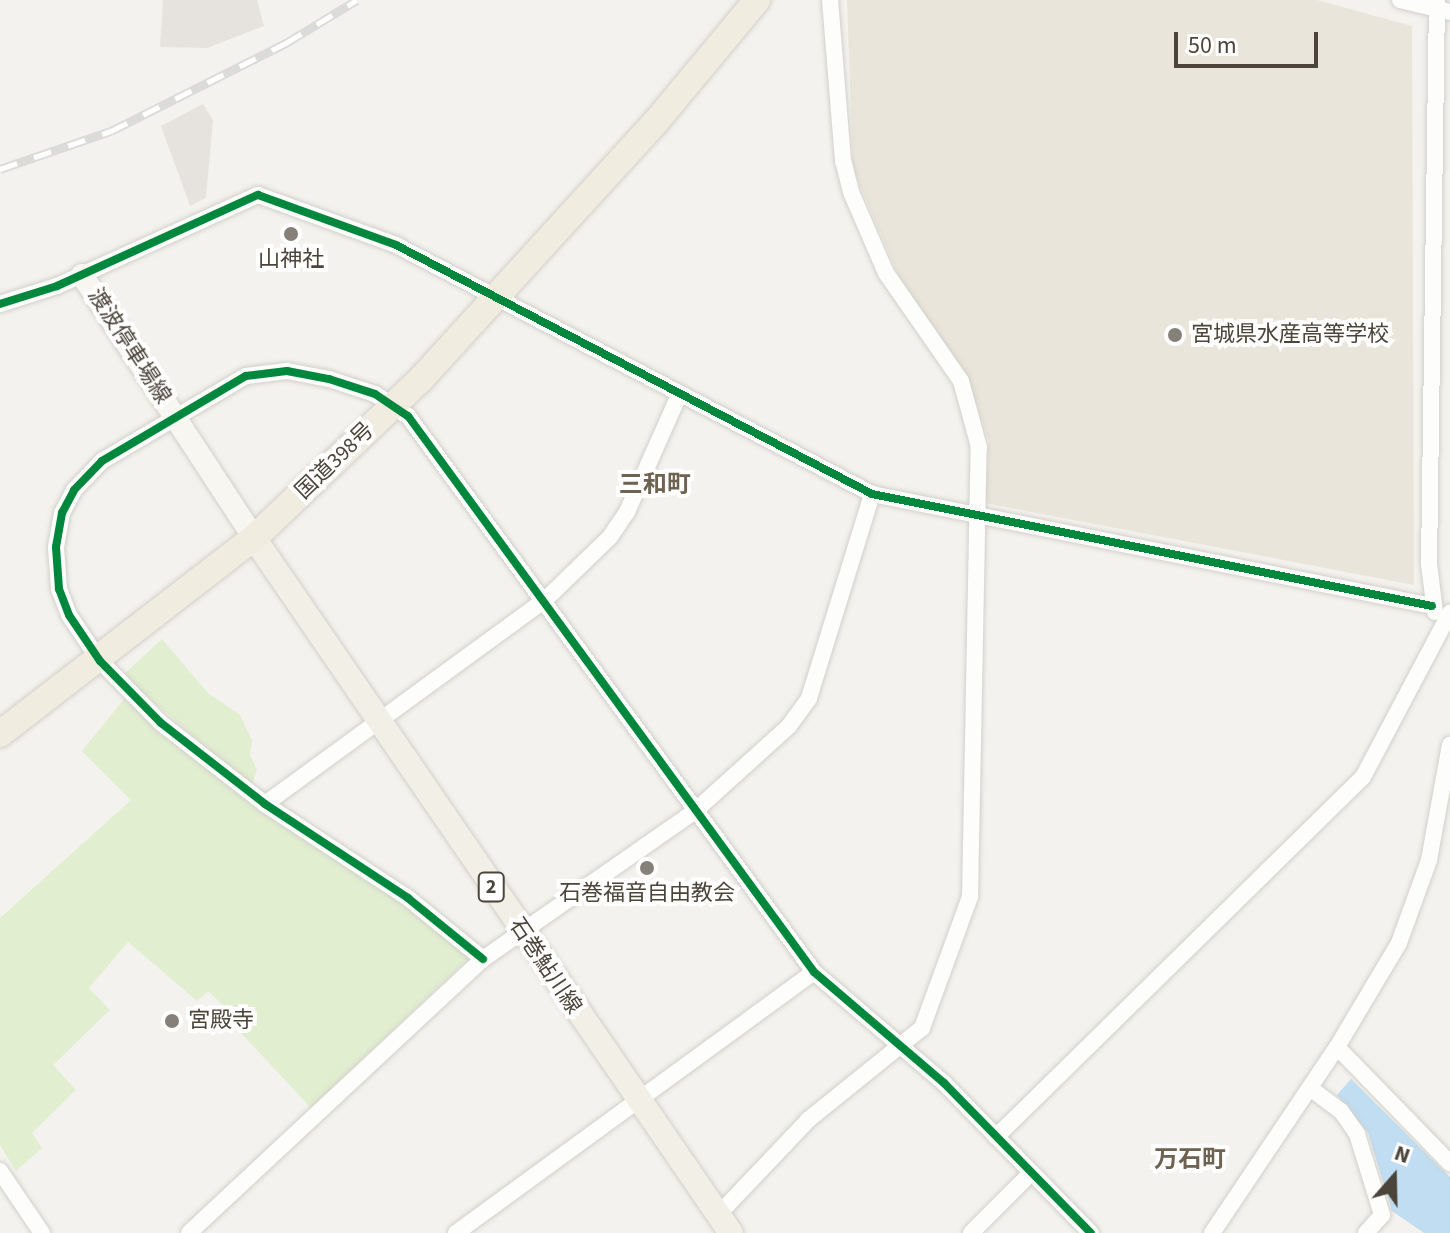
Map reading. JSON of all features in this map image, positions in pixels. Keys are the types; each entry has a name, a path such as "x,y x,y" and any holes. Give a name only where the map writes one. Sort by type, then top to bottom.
{"highway":[{"name":"国道398号","path":"0,734 100,661 254,538 394,404 650,129 757,0"}],"main road":[{"name":"渡波停車場線","path":"82,275 254,538"},
{"name":"石巻鮎川線","path":"254,538 724,1224"}],"street":[{"path":"724,1224 808,1120 905,1046 922,1028 970,897 980,518 979,447 961,381 886,273 851,192 843,161 830,0"},
{"path":"1400,0 1442,7 1432,606 1447,637"},
{"path":"0,304 82,275 258,195 396,245 872,494 1432,606"},
{"path":"483,959 408,898 265,804 161,723 100,661 69,615 59,589 56,547 62,513 74,490 102,461 173,415 246,376 287,371 329,379 394,404 546,599 695,811 814,972 905,1046 996,1137 1029,1175 1091,1233"},
{"path":"265,804 546,599 610,537 627,512 680,393"},
{"path":"189,1233 483,959 524,935 695,811 789,726 809,698 872,494"},
{"path":"996,1137 1363,777 1447,637 1450,613"},
{"path":"1212,1233 1337,1047 1411,917 1429,860 1450,745"},
{"path":"456,1233 814,972"},
{"path":"1337,1047 1450,1163"},
{"path":"1310,1088 1341,1111 1357,1134 1382,1215 1366,1233"},
{"path":"0,1171 42,1233"},
{"path":"971,1233 1029,1175"}],"shaded area":[{"path":"163,0 257,0 264,26 207,48 160,47"},
{"name":"宮城県水産高等学校","path":"847,0 1317,0 1412,26 1414,585 985,503 989,441 971,388 902,283 853,169"},
{"path":"203,104 213,120 206,198 190,206 161,126"}],"green space":[{"path":"162,639 208,693 240,715 252,740 250,755 257,770 251,787 123,675"},
{"path":"124,699 262,810 396,897 470,957 311,1108 238,1030 243,1024 208,991 197,1001 128,942 89,988 110,1010 53,1065 76,1090 32,1133 42,1148 16,1171 0,1145 0,918 131,800 82,751"}],"water":[{"path":"1351,1079 1450,1177 1450,1233 1424,1233 1392,1211 1368,1133 1337,1095"}],"railway":[{"path":"0,169 111,131 286,43 357,0"}],"cycle path":[{"path":"0,304 57,286 258,195 396,245 872,494 1432,606"},
{"path":"483,959 408,898 265,804 161,723 100,661 69,615 59,589 56,547 62,513 74,490 102,461 246,376 287,371 329,379 375,394 408,416 814,972 944,1083 1091,1233"}],"place":[{"name":"山神社","path":"291,234"},
{"name":"宮城県水産高等学校","path":"1175,335"},
{"name":"石巻福音自由教会","path":"647,868"},
{"name":"宮殿寺","path":"172,1021"}],"district":[{"name":"三和町","path":"655,485"},
{"name":"万石町","path":"1190,1160"}]}
